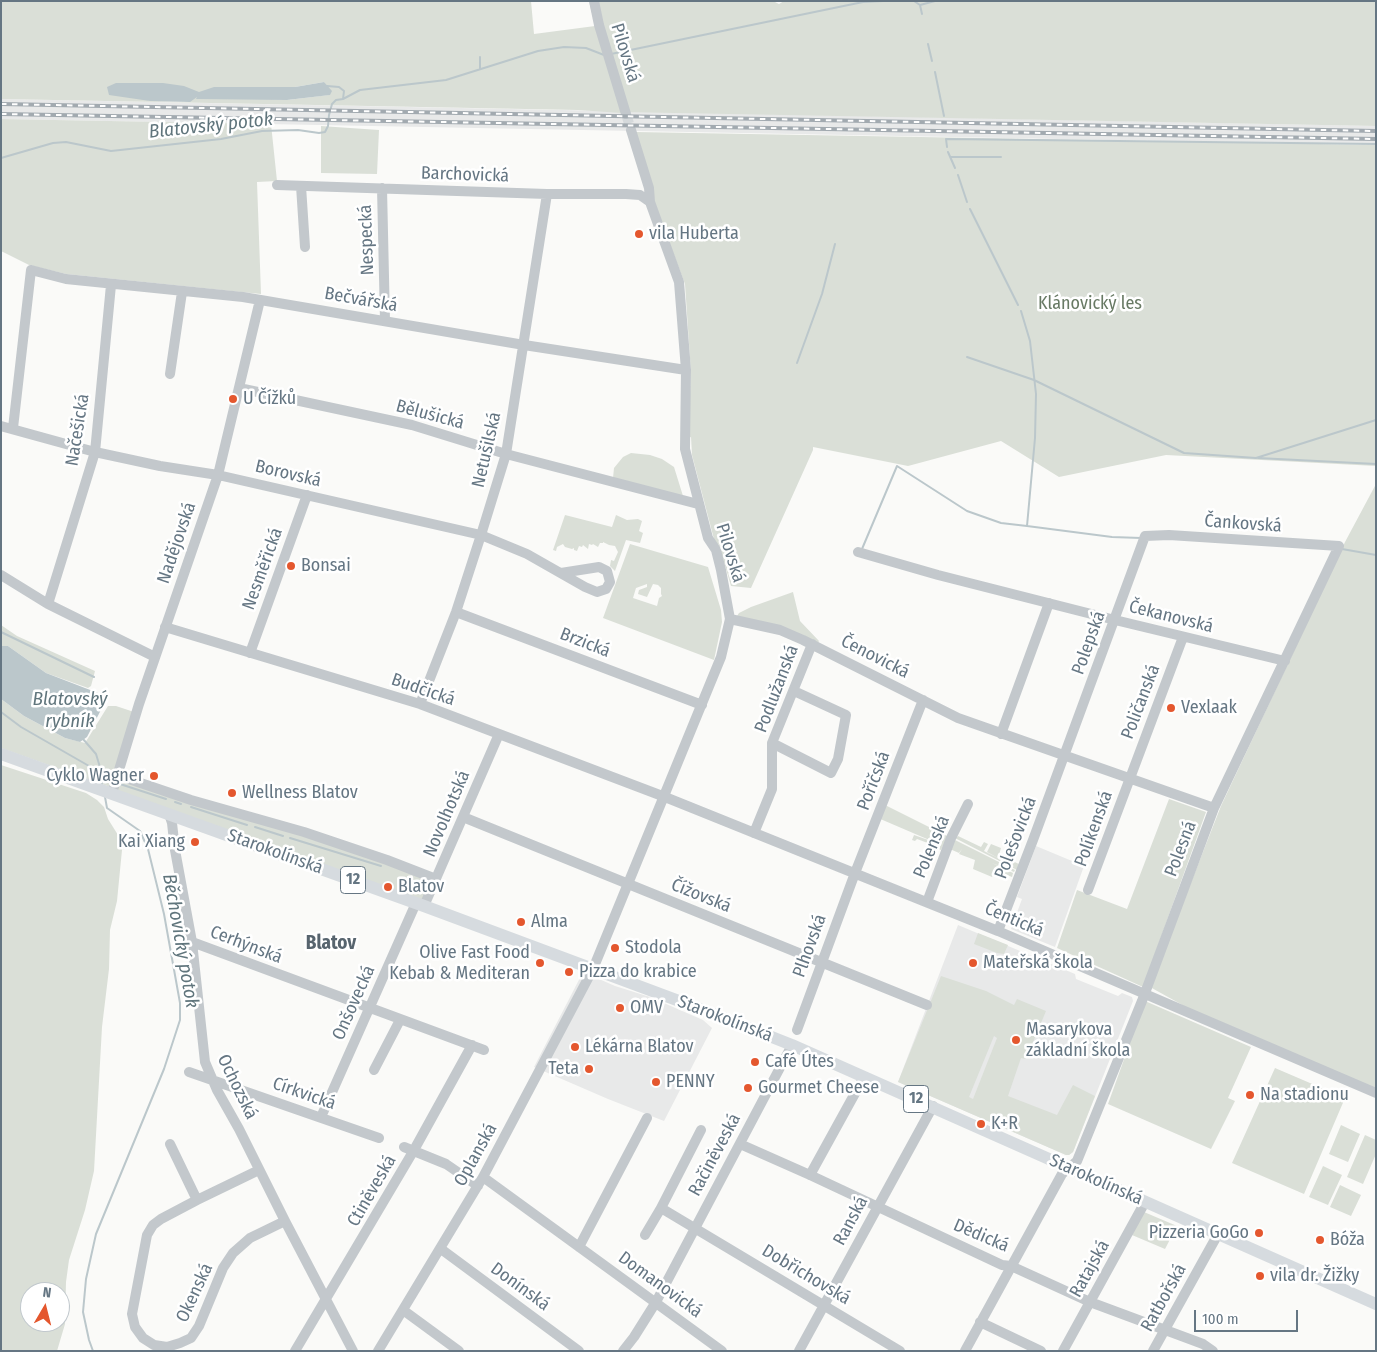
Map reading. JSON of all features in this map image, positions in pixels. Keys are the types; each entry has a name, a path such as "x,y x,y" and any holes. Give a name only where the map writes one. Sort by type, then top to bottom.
{"main road":[{"name":"Starokolínská","path":"1,754 420,904 792,1045 1376,1304"}],"street":[{"name":"Pilovská","path":"594,1 599,25 626,114"},
{"name":"Pilovská","path":"593,969 722,657 730,620 716,550 708,538 685,448 686,370 679,282 650,202 649,188 631,130"},
{"name":"Barchovická","path":"277,185 547,194 640,195 650,202"},
{"path":"301,186 305,247"},
{"name":"Nespecká","path":"382,188 385,321"},
{"name":"Netušilská","path":"420,704 456,612 506,454 547,194"},
{"name":"Bečvářská","path":"13,428 31,270 66,279 111,285 260,300 524,345 686,370"},
{"name":"Načešická","path":"48,604 95,452 111,285"},
{"path":"170,374 182,292"},
{"name":"Nadějovská","path":"112,793 155,656 218,475 260,300"},
{"name":"Bělušická","path":"239,388 412,425 506,454 698,504"},
{"name":"Borovská","path":"1,426 95,452 160,466 218,475 481,535 527,554 561,573"},
{"name":"Nesměřická","path":"250,653 307,495"},
{"name":"Čankovská","path":"1144,539 1169,536 1339,546"},
{"name":"Polepská","path":"1064,756 1144,539"},
{"name":"Polesná","path":"965,1351 1062,1174 1077,1162 1145,993 1214,808 1339,546"},
{"name":"Čekanovská","path":"858,552 1115,620 1285,661"},
{"path":"1,575 48,604 155,656"},
{"path":"1001,734 1049,603"},
{"name":"Brzická","path":"456,612 702,705"},
{"name":"Čenovická","path":"730,620 780,630 812,644 958,718 1214,808"},
{"name":"Budčická","path":"165,627 420,704 665,797"},
{"name":"Poličanská","path":"1129,778 1184,637"},
{"name":"Podlužanská","path":"754,833 772,789 772,743 812,644"},
{"path":"772,743 831,773 838,759 846,715 794,691"},
{"name":"Poříčská","path":"855,873 923,700"},
{"name":"Novolhotská","path":"420,904 436,879 499,734"},
{"name":"Polešovická","path":"998,931 1064,756"},
{"name":"Starokolínská","path":"117,775 191,800 304,832 436,879"},
{"name":"Políkenská","path":"1088,890 1129,778"},
{"name":"Čentická","path":"665,797 998,931 1376,1093"},
{"name":"Polenská","path":"927,902 951,838 968,804"},
{"name":"Ochozská","path":"169,814 192,942 205,1062 353,1351"},
{"name":"Čížovská","path":"463,817 927,1005"},
{"name":"Plhovská","path":"797,1030 855,873"},
{"name":"Onšovecká","path":"321,1117 369,1009 420,904"},
{"name":"Cerhýnská","path":"192,942 484,1050"},
{"name":"Oplanská","path":"378,1351 481,1181 593,969"},
{"path":"374,1070 400,1020"},
{"name":"Račiněveská","path":"624,1351 656,1302 792,1045"},
{"name":"Ctiněveská","path":"295,1351 326,1301 409,1149 472,1046"},
{"name":"Církvická","path":"189,1072 379,1138"},
{"path":"810,1175 864,1077"},
{"name":"Ranská","path":"799,1351 932,1106"},
{"path":"579,1247 648,1118"},
{"name":"Račiněveská","path":"646,1235 701,1130"},
{"path":"170,1144 197,1200"},
{"name":"Dědická","path":"740,1144 1002,1265 1011,1266 1090,1302 1203,1344 1213,1351"},
{"path":"409,1149 481,1181"},
{"name":"Okenská","path":"259,1170 197,1200 153,1225 147,1235 132,1314 135,1327 143,1338 154,1345 167,1347 191,1338 199,1326 223,1268 233,1253 250,1238 285,1221"},
{"name":"Domanovická","path":"481,1181 579,1247 722,1351"},
{"name":"Ratajská","path":"1063,1351 1145,1202"},
{"path":"661,1208 695,1227"},
{"name":"Dobřichovská","path":"695,1227 900,1351"},
{"name":"Ratbořská","path":"1153,1351 1218,1234"},
{"name":"Donínská","path":"441,1249 579,1351"},
{"path":"403,1310 459,1351"},
{"path":"980,1322 1040,1351"}],"shaded area":[{"path":"1,99 1376,126 1376,145 1,119"},
{"path":"1036,846 1084,866 1055,947 1011,929 1022,899 1017,897"},
{"name":"Masarykova základní škola","path":"958,925 1075,974 1076,979 1118,996 1122,993 1132,997 1133,1001 1073,1152 1069,1155 898,1082"},
{"path":"583,972 615,986 650,997 703,1020 712,1028 664,1121 534,1067"}],"green space":[{"path":"1,1 531,1 534,34 595,26 589,1 773,1 779,4 784,1 1376,1 1376,126 622,113 578,110 1,99","holes":["324,82 329,95 287,100 270,99 214,87 295,87","116,83 155,83 190,102 150,101"]},
{"path":"1,119 271,124 277,181 257,182 261,294 66,274 29,265 1,251"},
{"path":"321,126 379,130 377,174 321,173"},
{"name":"Klánovický les","path":"636,132 1376,145 1376,466 1166,455 1059,477 1001,441 908,466 813,447 751,588 731,586 719,545 715,543 692,455 691,437 688,438 691,373 685,284 654,202"},
{"path":"631,453 650,455 662,459 674,467 683,496 613,478 614,468 623,457"},
{"path":"1376,484 1376,1090 1195,1012 1150,987 1221,806 1345,542"},
{"path":"565,515 612,527 616,515 627,520 638,519 642,521 639,531 643,533 640,543 626,540 615,571 610,566 611,560 614,561 618,552 615,546 603,542 598,547 589,544 588,549 583,545 582,547 579,546 577,551 574,548 565,547 563,544 557,547 556,551 553,550"},
{"path":"630,544 708,567 721,610 722,622 714,660 603,618","holes":["647,584 647,587 639,590 638,594 647,597 653,584 661,588 662,596 659,598 657,606 633,598 636,588"]},
{"path":"793,592 800,621 819,641 818,643 737,616 751,607"},
{"path":"1,625 17,636 95,671 91,686 88,688 46,673 8,646 1,646"},
{"path":"1,699 24,716 65,738 85,743 108,706 116,706 134,712 110,787 1,748"},
{"path":"1,765 86,793 97,800 104,807 108,819 118,835 122,850 117,901 110,930 109,969 102,1027 94,1171 85,1210 69,1260 66,1282 20,1282 20,1332 63,1332 57,1351 1,1351"},
{"path":"117,775 436,879 424,906 112,793"},
{"path":"1169,799 1206,812 1143,987 1057,948 1077,890 1127,909"},
{"path":"883,804 1015,870 1014,872 992,863 1013,873 1012,877 995,870 992,877 973,869 975,860 959,854 962,849 959,853 943,846 941,850 917,839 915,841 912,840 914,835 934,842 878,818"},
{"path":"958,836 981,847 984,842 988,844 984,851 1000,859 987,852 991,844 1001,848 999,855 1019,864 1017,870 953,837"},
{"path":"978,933 1008,945 1004,954 974,944"},
{"path":"941,976 986,991 1014,1005 1017,999 1046,1011 1026,1059 1021,1058 1008,1096 1057,1115 1073,1085 1095,1096 1073,1152 1066,1155 898,1082","holes":["994,1036 997,1038 973,1099 969,1097"]},
{"path":"1145,1001 1251,1047 1228,1098 1235,1101 1211,1149 1108,1104"},
{"path":"1275,1068 1345,1098 1304,1194 1232,1163"},
{"path":"1341,1125 1360,1134 1348,1162 1329,1154"},
{"path":"1365,1135 1376,1140 1376,1154 1363,1184 1347,1177"},
{"path":"1323,1166 1342,1175 1328,1205 1309,1197"},
{"path":"1340,1185 1361,1195 1351,1216 1330,1207"},
{"path":"1144,1212 1177,1226 1165,1249 1132,1235"}],"water":[{"path":"324,82 332,91 330,95 287,100 196,99 197,97 190,102 150,101 109,95 107,87 116,83 163,83 184,86 199,92 214,87 295,87"},
{"name":"Blatovský rybník","path":"1,646 8,646 46,673 98,693 105,702 87,737 80,742 65,738 24,716 1,699"}],"waterway":[{"name":"Blatovský potok","path":"611,54 863,2 883,1"},
{"name":"Blatovský potok","path":"914,1 920,5 935,1"},
{"path":"920,5 922,14"},
{"path":"928,44 932,61"},
{"name":"Blatovský potok","path":"1,158 53,143 66,142 111,151 221,139 262,131 298,130 325,132 332,104 336,100 343,99 360,90 446,80 538,51 564,47 586,48 604,55"},
{"path":"480,57 480,69"},
{"path":"935,72 944,116"},
{"path":"327,86 339,87 344,91 343,99"},
{"path":"947,147 946,139 1376,144"},
{"path":"948,152 955,168"},
{"path":"950,157 1001,157"},
{"path":"958,175 967,202"},
{"path":"970,209 1018,305"},
{"path":"797,363 822,294 835,244"},
{"path":"1021,311 1030,341 1036,394 1035,438 1027,526 1112,537 1141,538"},
{"path":"967,357 1034,380 1184,453 1256,458 1376,420"},
{"path":"1258,458 1376,464"},
{"path":"862,549 897,466 967,511 1001,523 1027,526"},
{"path":"1342,549 1376,555"},
{"path":"1,632 94,677"},
{"name":"Běchovický potok","path":"1,712 21,727 96,770 100,775 102,785"},
{"path":"83,739 96,754 103,777 102,782"},
{"path":"103,778 110,780"},
{"path":"120,784 166,799"},
{"name":"Běchovický potok","path":"93,1351 83,1312 86,1279 96,1234 164,1069 180,1020 180,1003 164,914 148,849 140,831 107,808 105,797"},
{"path":"175,802 181,804"},
{"path":"191,807 247,825"},
{"path":"255,827 283,836"},
{"path":"290,838 381,866"}],"tunnel":[{"path":"626,114 631,130"}],"railway":[{"path":"1,104 1376,131"},
{"path":"1,114 1376,139"}],"place":[{"name":"vila Huberta","path":"639,234"},
{"name":"U Čížků","path":"233,399"},
{"name":"Bonsai","path":"291,566"},
{"name":"Vexlaak","path":"1171,708"},
{"name":"Cyklo Wagner","path":"154,776"},
{"name":"Wellness Blatov","path":"232,793"},
{"name":"Kai Xiang","path":"195,842"},
{"name":"Blatov","path":"388,887"},
{"name":"Alma","path":"521,922"},
{"name":"Stodola","path":"615,948"},
{"name":"Olive Fast Food Kebab & Mediteran","path":"540,963"},
{"name":"Mateřská škola","path":"973,963"},
{"name":"Pizza do krabice","path":"569,972"},
{"name":"OMV","path":"620,1008"},
{"name":"Masarykova základní škola","path":"1016,1040"},
{"name":"Lékárna Blatov","path":"575,1047"},
{"name":"Café Útes","path":"755,1062"},
{"name":"Teta","path":"589,1069"},
{"name":"PENNY","path":"656,1082"},
{"name":"Gourmet Cheese","path":"748,1088"},
{"name":"Na stadionu","path":"1250,1095"},
{"name":"K+R","path":"981,1124"},
{"name":"Pizzeria GoGo","path":"1259,1233"},
{"name":"Bóža","path":"1320,1240"},
{"name":"vila dr. Žižky","path":"1260,1276"}],"district":[{"name":"Blatov","path":"331,944"}]}
